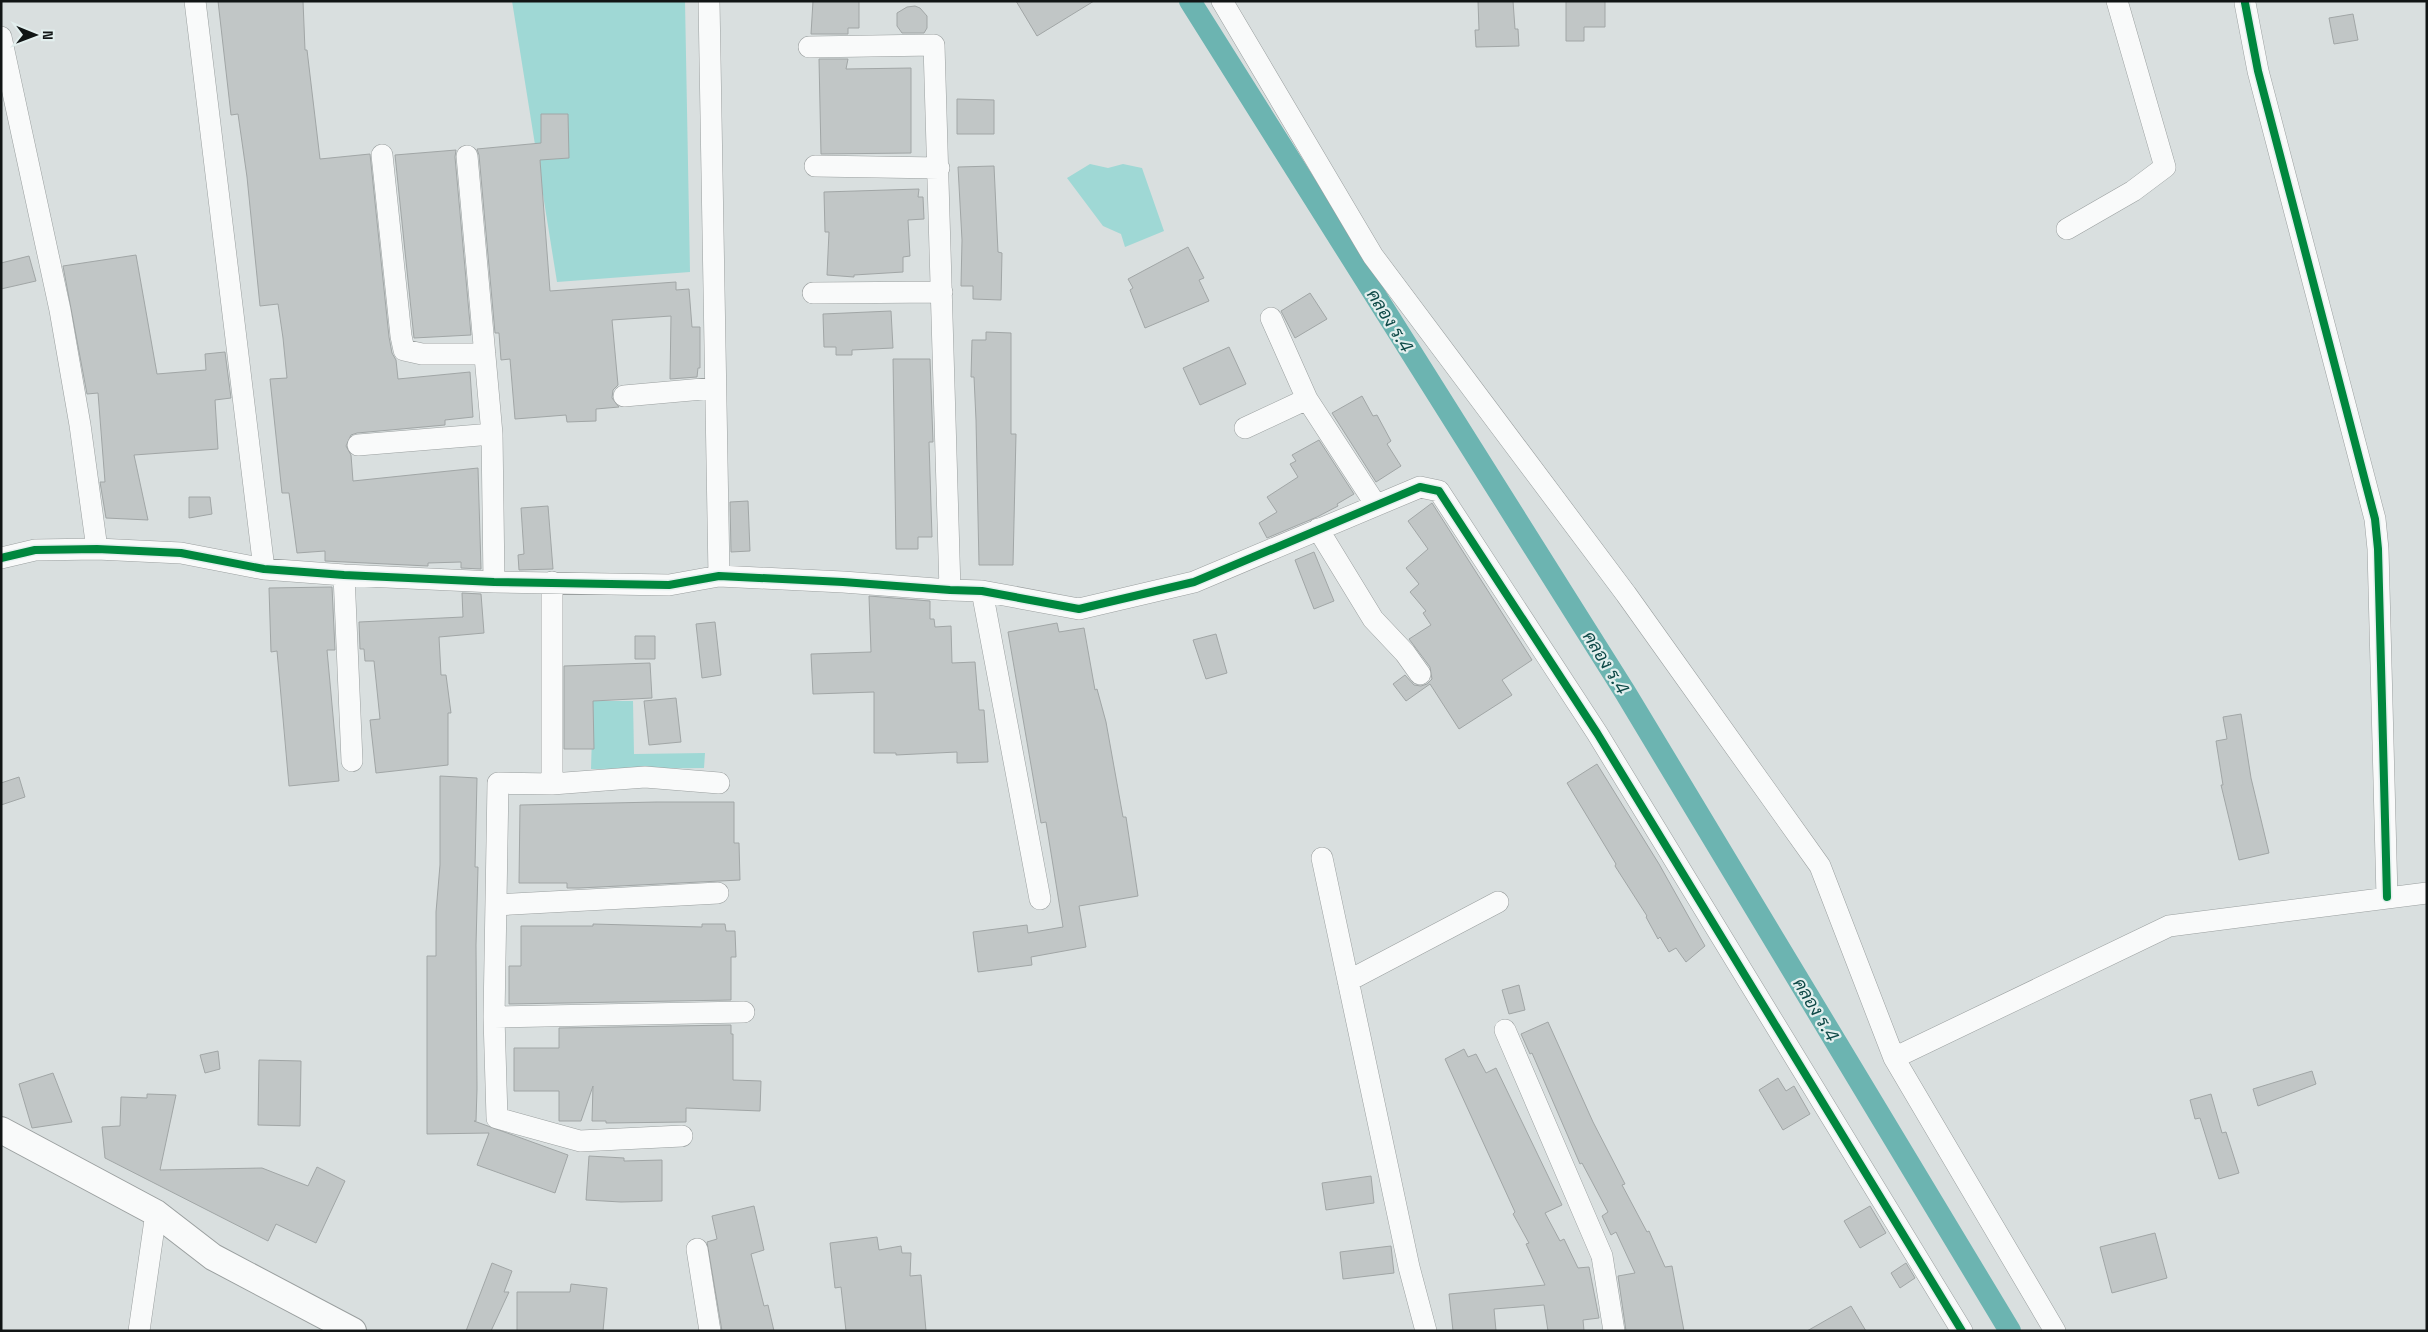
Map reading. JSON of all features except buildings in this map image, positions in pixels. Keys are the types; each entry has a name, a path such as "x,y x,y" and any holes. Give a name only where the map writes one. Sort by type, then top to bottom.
{"street":[{"path":"195,1 264,568"},
{"path":"709,1 714,388 719,576"},
{"path":"1222,1 1373,256 1626,594 1820,866 1894,1058 2055,1331"},
{"path":"2066,229 2132,190 2165,167 2117,1"},
{"path":"2245,3 2258,71 2375,519 2378,549 2386,896"},
{"path":"1,37 60,310 80,425 96,549"},
{"path":"809,47 934,45 950,590"},
{"path":"382,155 404,350 422,354 485,354"},
{"path":"467,156 492,434 494,582"},
{"path":"815,166 938,168"},
{"path":"813,293 942,292"},
{"path":"1271,318 1307,399 1376,505"},
{"path":"624,396 714,388"},
{"path":"1245,428 1307,399"},
{"path":"358,444 492,434"},
{"path":"1,558 35,550 96,549 182,553 264,568 344,575 494,582 669,586 719,576 843,582 950,590 982,590 1080,609 1194,582 1420,487 1439,491 1597,733 1962,1331"},
{"path":"1318,529 1373,619 1405,653 1420,674"},
{"path":"344,575 352,761"},
{"path":"552,582 552,784"},
{"path":"982,590 1040,899"},
{"path":"682,1136 580,1140 497,1118 494,1017 498,783 552,784 646,777 719,782"},
{"path":"1322,858 1409,1267 1426,1331"},
{"path":"496,905 718,893"},
{"path":"1894,1058 2169,926 2386,896 2427,893"},
{"path":"1348,980 1498,902"},
{"path":"494,1017 744,1012"},
{"path":"1505,1030 1602,1256 1614,1331"},
{"path":"1,1130 156,1214 213,1257 353,1331"},
{"path":"139,1331 156,1214"},
{"path":"697,1248 710,1331"}],"shaded area":[{"path":"512,1 685,1 690,272 557,282"},
{"path":"1090,164 1108,168 1123,164 1142,168 1164,231 1125,247 1121,234 1103,226 1067,178"},
{"path":"593,701 633,701 634,754 705,753 704,768 591,769"}],"waterway":[{"name":"คลอง ร.4","path":"1190,1 1625,692 2010,1331"}],"cycle path":[{"path":"2245,3 2258,71 2375,519 2378,549 2387,897"},
{"path":"1,558 35,550 97,549 181,553 264,569 494,582 669,585 719,576 982,591 1079,609 1194,582 1420,487 1439,491 1597,733 1962,1331"}]}
